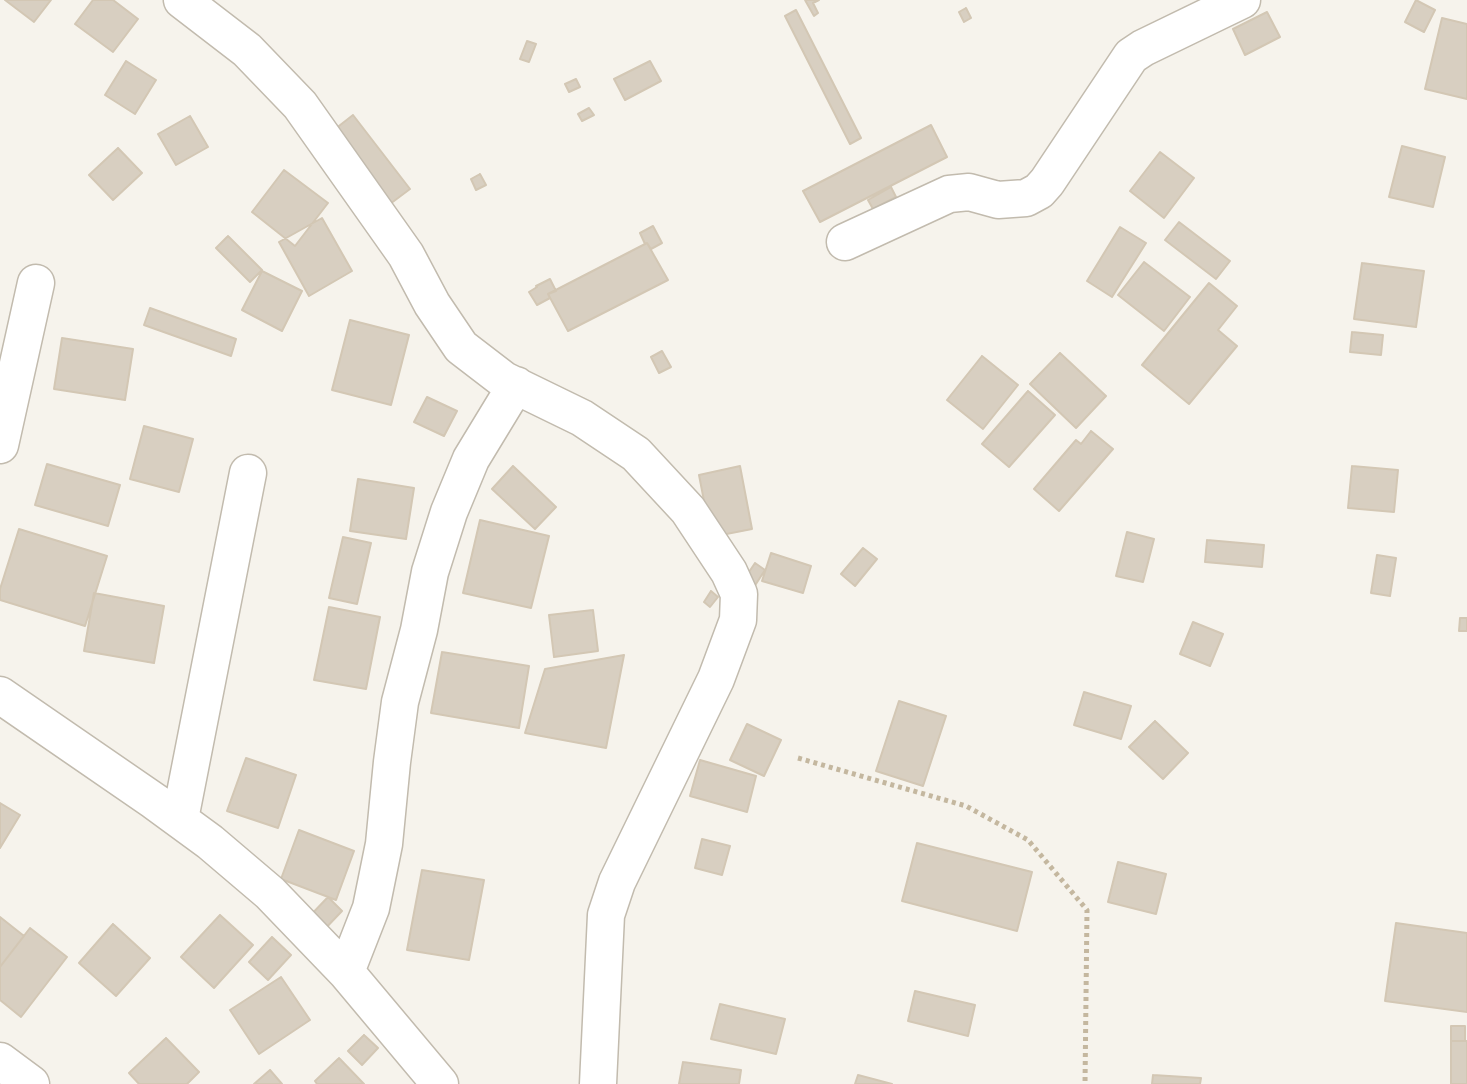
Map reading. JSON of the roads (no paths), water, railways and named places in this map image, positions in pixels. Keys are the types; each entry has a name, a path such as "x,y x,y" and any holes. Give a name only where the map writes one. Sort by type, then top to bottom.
{"street":[{"path":"182,0 247,50 300,105 406,255 432,304 461,347 504,380 582,418 636,454 688,510 729,572 739,594 738,620 716,679 617,882 606,915 598,1084"},
{"path":"845,242 949,194 969,192 998,200 1026,198 1039,191 1131,56 1242,0"},
{"path":"0,445 36,283"},
{"path":"346,972 374,895 384,844 400,702 430,572 449,512 471,459 516,385"},
{"path":"180,819 248,473"},
{"path":"0,695 180,819 270,893 346,972 440,1084"},
{"path":"0,1061 31,1084"}]}
